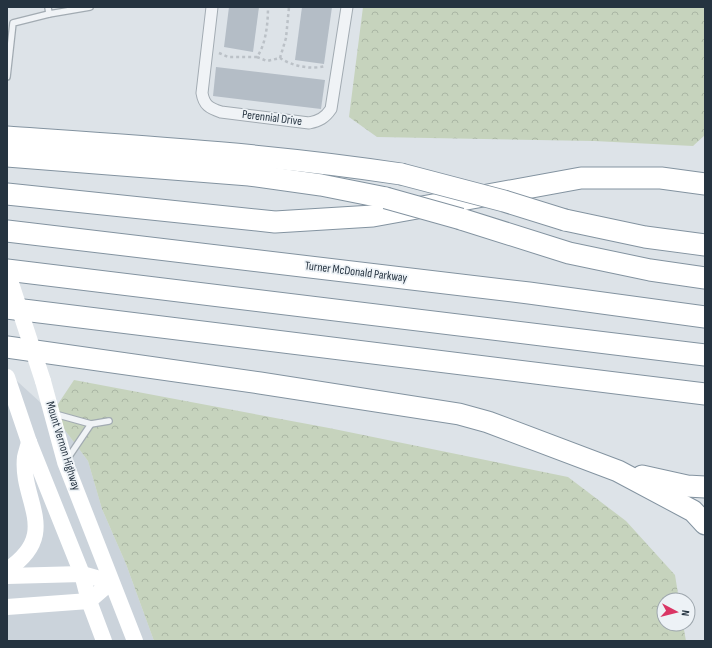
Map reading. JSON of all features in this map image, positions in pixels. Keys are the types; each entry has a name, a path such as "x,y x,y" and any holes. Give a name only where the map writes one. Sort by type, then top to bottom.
{"highway":[{"path":"7,137 261,157 342,165 400,174 504,201 565,220 644,237 705,245"},
{"path":"7,156 249,175 321,185 386,198 461,219 570,253 650,270 705,278"},
{"path":"7,194 274,222 373,216 581,178 661,178 703,182"},
{"name":"Turner McDonald Parkway","path":"7,231 529,293 705,317"},
{"path":"7,271 705,355"},
{"path":"7,308 705,394"},
{"path":"7,347 260,383 459,414 502,427 618,471 693,511 705,524"},
{"path":"618,471 687,486 705,487"}],"main road":[{"name":"Mount Vernon Highway","path":"7,271 43,381 65,462 135,641"},
{"path":"8,379 29,442 82,574 89,601 104,641"},
{"path":"7,570 20,560 28,550 36,526 35,511 26,474 25,457 29,442"},
{"path":"7,576 82,574 111,582"},
{"path":"7,607 89,601 111,582"}],"street":[{"name":"Perennial Drive","path":"212,7 202,93 204,102 209,108 221,112 309,123 318,121 326,116 331,109 347,7"}],"lane":[{"path":"48,7 49,14"},
{"path":"7,77 13,23 49,14 90,7"},
{"path":"52,413 91,424 110,421"},
{"path":"65,462 91,424"}],"path":[{"path":"257,57 261,52 268,19 268,7"},
{"path":"280,58 286,38 289,7"},
{"path":"207,50 228,57 257,57 267,61 280,58 287,63 317,68 327,65 337,67"}],"shaded area":[{"path":"7,372 52,413 88,461 102,509 126,564 154,641 7,641"}],"green space":[{"path":"363,7 705,7 705,135 693,146 594,141 377,137 349,117"},
{"path":"74,380 329,428 568,477 626,521 675,575 678,592 656,592 656,632 684,632 686,641 154,641 126,564 102,509 88,461 52,413"}],"building":[{"path":"229,7 259,7 253,52 224,47"},
{"path":"302,7 332,7 324,64 295,60"},
{"path":"216,67 325,80 321,109 213,96"}]}
